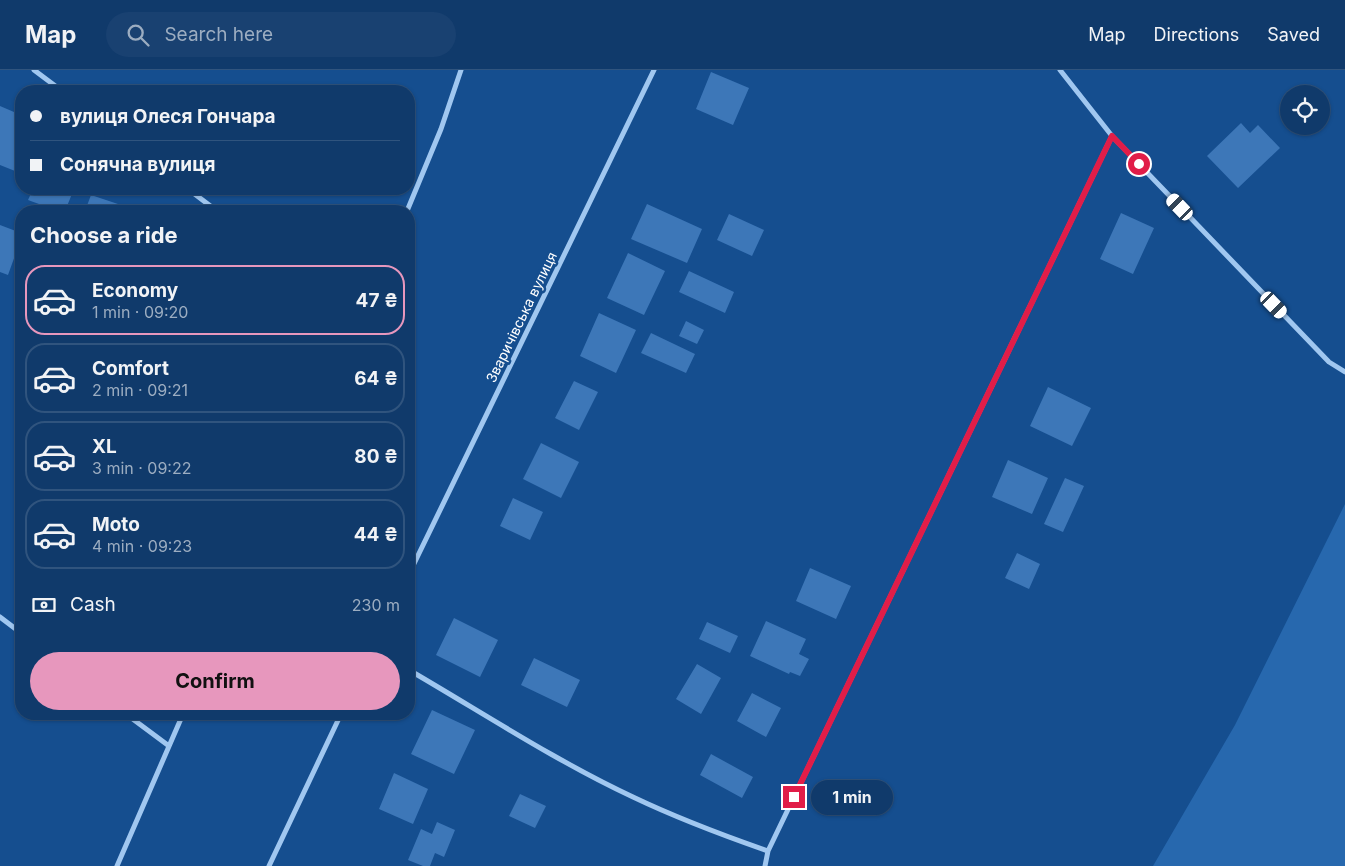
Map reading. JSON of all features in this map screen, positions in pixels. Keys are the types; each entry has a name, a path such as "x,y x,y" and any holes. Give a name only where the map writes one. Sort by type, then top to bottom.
{"street":[{"path":"34,70 54,85"},
{"path":"415,192 442,129 461,70"},
{"name":"Зваричівська вулиця","path":"415,562 654,70"},
{"path":"1060,70 1112,136 1329,362 1345,372"},
{"path":"764,866 768,851 1112,136"},
{"path":"196,195 209,205"},
{"path":"0,617 15,628"},
{"path":"415,674 573,766 632,797 701,828 768,851"},
{"path":"134,720 168,746"},
{"path":"117,866 180,720"},
{"path":"269,866 338,720"}],"shaded area":[{"path":"1345,504 1345,866 1153,866 1235,725"}],"building":[{"path":"711,72 749,88 733,125 696,109"},
{"path":"0,106 15,112 15,171 0,165"},
{"path":"1241,123 1250,133 1258,125 1280,148 1238,188 1207,156"},
{"path":"30,195 72,195 67,205 42,205 28,200"},
{"path":"91,195 121,205 87,205"},
{"path":"647,204 702,229 687,263 631,239"},
{"path":"1121,213 1154,228 1133,274 1100,259"},
{"path":"729,214 764,230 752,256 717,240"},
{"path":"0,225 15,231 15,256 8,275 0,272"},
{"path":"628,253 665,271 644,315 607,298"},
{"path":"689,271 734,292 725,313 679,292"},
{"path":"599,313 636,330 616,373 580,356"},
{"path":"686,321 704,330 697,344 679,336"},
{"path":"651,333 695,354 686,373 641,353"},
{"path":"574,381 598,392 579,430 555,418"},
{"path":"1048,387 1091,408 1072,446 1030,426"},
{"path":"541,443 579,462 561,498 523,479"},
{"path":"1008,460 1048,478 1032,514 992,497"},
{"path":"1065,478 1084,486 1063,532 1044,524"},
{"path":"513,498 543,512 530,540 500,526"},
{"path":"1017,553 1040,564 1029,589 1005,578"},
{"path":"810,568 851,586 836,619 796,601"},
{"path":"454,618 498,640 480,677 436,655"},
{"path":"766,621 806,639 799,654 809,659 800,676 790,672 789,674 750,656"},
{"path":"707,622 738,636 730,653 699,639"},
{"path":"534,658 580,680 567,707 521,685"},
{"path":"697,664 721,678 701,714 676,699"},
{"path":"752,693 781,708 766,737 737,721"},
{"path":"432,710 475,730 454,774 411,754"},
{"path":"711,754 753,777 742,798 700,775"},
{"path":"394,773 428,789 413,824 379,809"},
{"path":"520,794 546,806 535,828 509,816"},
{"path":"437,822 455,830 444,857 435,853 430,866 423,866 408,860 421,829 432,834"}],"route":[{"path":"794,797 1112,136 1139,164"}]}
